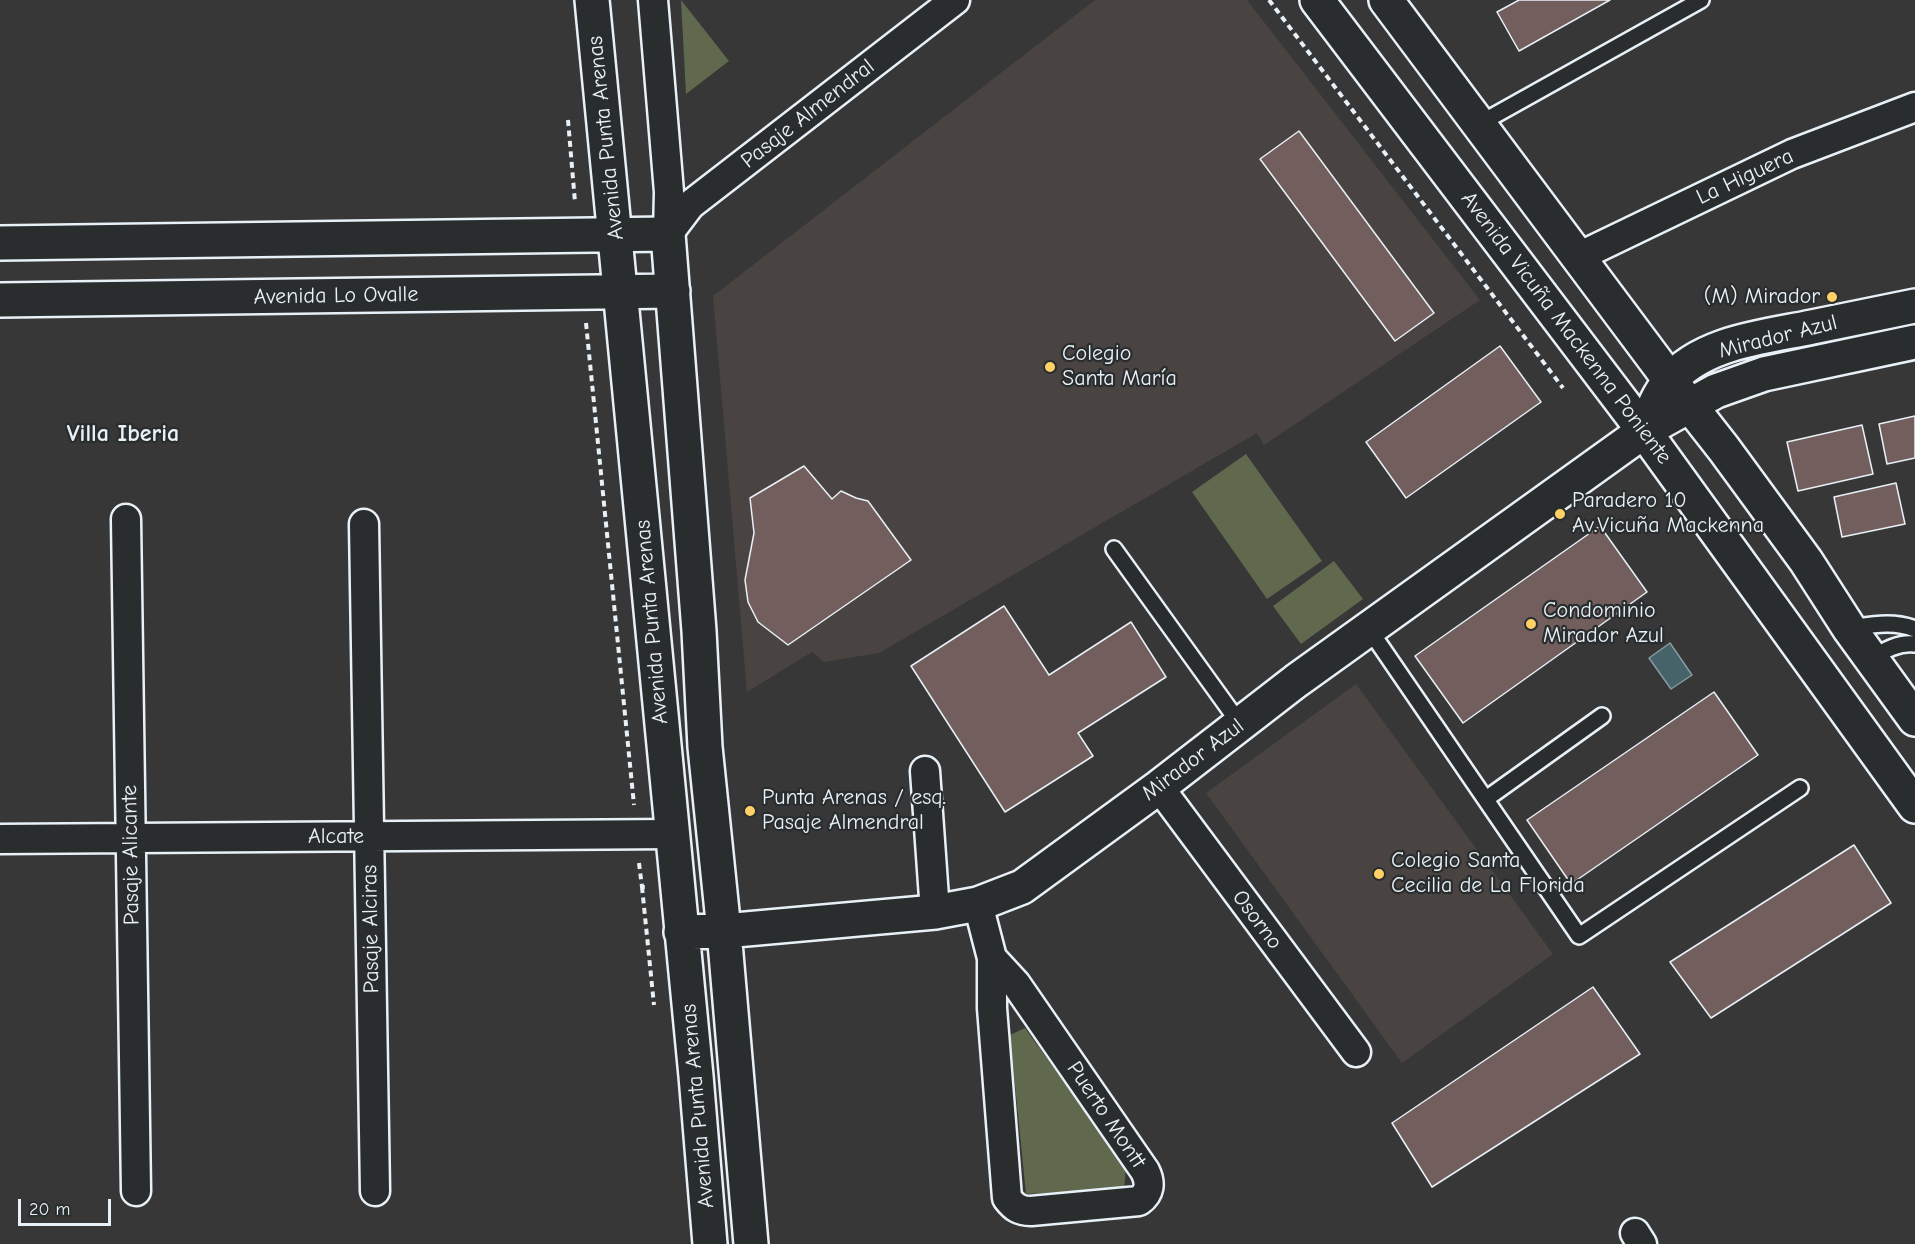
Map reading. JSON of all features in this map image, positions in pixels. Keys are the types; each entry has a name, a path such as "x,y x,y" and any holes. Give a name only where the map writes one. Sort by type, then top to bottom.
{"main road":[{"name":"Avenida Punta Arenas","path":"592,0 710,1244"},
{"name":"Avenida Vicuña Mackenna Poniente","path":"1317,0 1644,431 1915,806"},
{"path":"1386,0 1806,561 1849,628 1915,719"},
{"name":"Avenida Punta Arenas","path":"668,234 699,631 705,747 724,930 751,1244"},
{"path":"0,243 668,234"},
{"name":"Avenida Lo Ovalle","path":"0,300 673,291"},
{"name":"Mirador Azul","path":"1644,431 1657,401 1670,380 1703,356 1732,344 1915,306"},
{"name":"Mirador Azul","path":"681,932 935,912 978,904 1022,886 1159,787 1369,629 1644,431 1716,391 1764,374 1915,342"}],"street":[{"name":"Avenida Punta Arenas","path":"653,0 669,192 668,234"},
{"name":"Pasaje Almendral","path":"668,234 690,205 954,0"},
{"name":"La Higuera","path":"1578,257 1792,154 1915,107"},
{"name":"Pasaje Alicante","path":"126,519 136,1191"},
{"name":"Pasaje Alciras","path":"364,524 375,1191"},
{"path":"925,771 935,912"},
{"name":"Osorno","path":"1159,787 1356,1053"},
{"name":"Alcate","path":"0,839 672,834"},
{"name":"Puerto Montt","path":"978,904 992,958 992,1008 1007,1198 1012,1206 1021,1211 1139,1201 1150,1185 1145,1171 1016,984 992,958"}],"lane":[{"path":"1479,124 1701,0"},
{"path":"1114,549 1240,724"},
{"path":"1849,628 1887,623 1915,629"},
{"path":"1369,629 1579,936 1800,788"},
{"path":"1871,659 1887,649 1903,644 1915,644"},
{"path":"1486,799 1602,716"}],"path":[{"path":"1269,0 1563,388"}],"shaded area":[{"name":"Colegio Santa María","path":"1095,0 1247,0 1480,300 1264,445 1257,433 879,653 824,662 812,652 747,692 713,296"},
{"name":"Colegio Santa Cecilia de La Florida","path":"1356,684 1553,954 1402,1063 1206,793"}],"green space":[{"path":"681,0 729,61 686,94"},
{"path":"1246,454 1322,561 1267,599 1192,492"},
{"path":"1334,561 1363,599 1301,644 1273,606"},
{"path":"1025,1028 1126,1168 1124,1189 1026,1194 1010,1035"}],"water":[{"path":"1670,643 1692,675 1671,689 1649,658"}],"building":[{"path":"1519,0 1610,0 1519,51 1497,12"},
{"path":"1299,131 1434,313 1395,341 1260,159"},
{"path":"1500,346 1541,402 1406,498 1366,442"},
{"path":"1915,416 1915,458 1887,464 1879,424"},
{"path":"1862,425 1873,474 1798,491 1787,442"},
{"path":"804,466 832,499 841,491 868,501 911,560 788,645 758,622 748,602 745,580 754,533 750,498"},
{"path":"1896,483 1905,524 1842,537 1834,497"},
{"name":"Condominio Mirador Azul","path":"1600,526 1647,592 1463,723 1415,656"},
{"path":"1004,606 1049,675 1131,622 1166,677 1078,733 1093,756 1005,812 911,666"},
{"name":"Condominio Mirador Azul","path":"1714,692 1758,755 1571,884 1527,820"},
{"path":"1854,845 1891,903 1711,1018 1670,962"},
{"path":"1593,987 1640,1054 1432,1187 1392,1123"}],"place":[{"name":"(M) Mirador","path":"1832,297"},
{"name":"Colegio Santa María","path":"1050,367"},
{"name":"Paradero 10 Av.Vicuña Mackenna","path":"1560,514"},
{"name":"Condominio Mirador Azul","path":"1531,624"},
{"name":"Punta Arenas / esq. Pasaje Almendral","path":"750,811"},
{"name":"Colegio Santa Cecilia de La Florida","path":"1379,874"}],"district":[{"name":"Villa Iberia","path":"123,434"}]}
